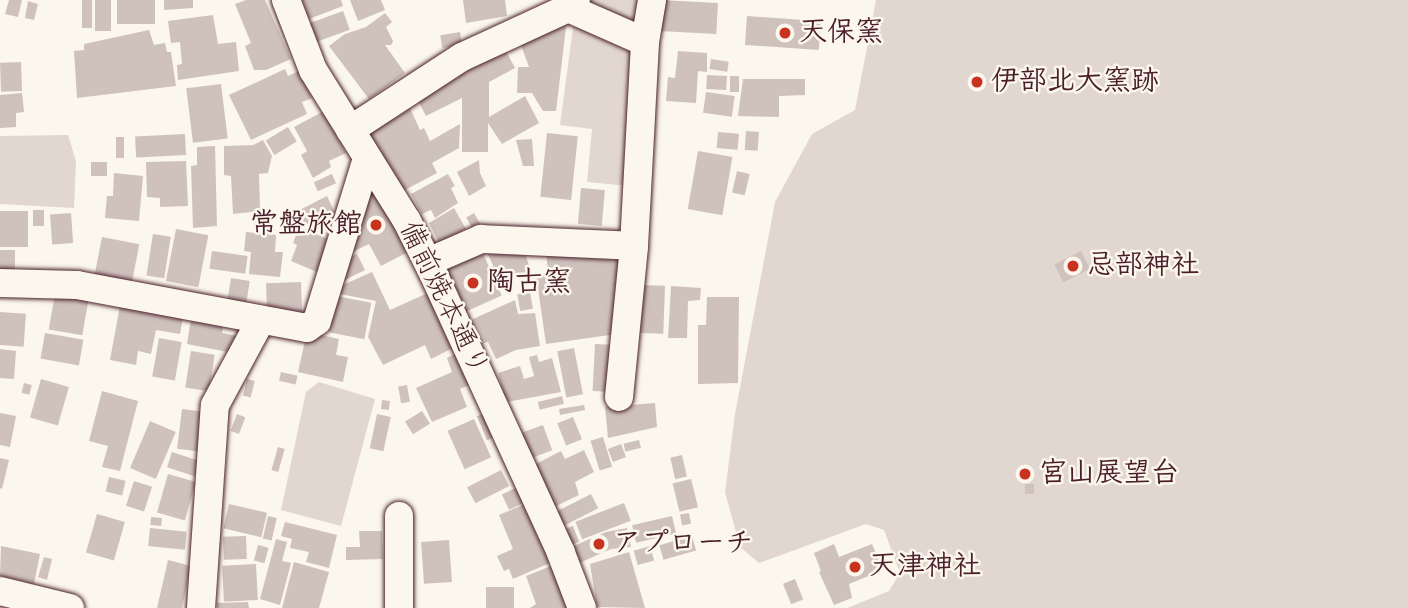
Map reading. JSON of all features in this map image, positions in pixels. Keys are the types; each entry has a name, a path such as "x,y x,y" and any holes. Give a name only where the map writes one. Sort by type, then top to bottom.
{"street":[{"name":"備前焼本通り","path":"286,0 313,70 407,221 428,262 551,528 583,608"},
{"path":"619,397 634,246 645,42 653,0"},
{"path":"350,130 462,57 572,4 645,42"},
{"path":"0,283 77,285 307,328 317,321 367,158"},
{"path":"428,262 481,239 634,246"},
{"path":"201,608 215,405 261,320"},
{"path":"399,516 399,608"},
{"path":"0,592 70,608"}],"shaded area":[{"path":"591,0 644,0 639,28 594,10"},
{"path":"876,0 1408,0 1408,608 847,608 889,591 900,573 884,530 866,524 759,563 740,547 725,492 735,414 775,202 812,134 855,110"},
{"path":"574,20 638,48 629,186 587,182 592,129 560,125"},
{"path":"68,135 76,161 74,208 0,204 0,136"},
{"path":"319,382 375,399 341,526 281,510 306,392"}],"building":[{"path":"9,0 22,0 18,17 5,14"},
{"path":"82,0 92,0 92,28 82,28"},
{"path":"95,0 111,0 111,31 95,31"},
{"path":"117,0 155,0 155,24 117,24"},
{"path":"164,0 193,0 193,8 164,10"},
{"path":"246,0 265,0 291,59 266,70 254,70 245,46 251,43 235,4"},
{"path":"302,0 341,0 343,6 309,19"},
{"path":"350,0 381,0 385,10 358,21"},
{"path":"463,0 505,0 507,16 466,23"},
{"path":"660,0 718,3 716,34 658,31"},
{"path":"28,1 38,4 34,20 25,18"},
{"path":"343,11 350,30 312,43 305,25"},
{"path":"385,13 392,22 386,27 393,41 391,45 385,45 405,73 369,99 329,46 345,34 366,27"},
{"path":"213,15 218,44 236,42 239,71 178,80 177,65 182,64 180,42 171,43 168,21"},
{"path":"747,16 821,21 819,50 745,45"},
{"path":"567,19 556,111 543,111 532,93 517,93 518,67 529,67 518,37"},
{"path":"149,30 154,45 165,43 167,52 171,52 176,86 77,98 74,51 84,50 84,44"},
{"path":"460,32 462,45 442,48 440,35"},
{"path":"502,44 515,68 489,82 489,117 525,96 539,123 502,144 488,123 488,152 462,152 462,98 426,116 415,95"},
{"path":"678,51 707,53 707,72 698,71 696,103 666,101 668,77 675,78"},
{"path":"711,59 729,62 727,72 709,69"},
{"path":"21,62 22,91 1,92 0,63"},
{"path":"285,69 288,76 299,71 312,98 302,102 307,114 251,140 229,95"},
{"path":"707,75 727,76 726,90 706,89"},
{"path":"730,76 739,76 739,92 730,92"},
{"path":"743,79 805,79 805,95 779,96 779,117 738,116"},
{"path":"221,84 228,139 193,143 186,88"},
{"path":"706,92 735,96 732,117 703,113"},
{"path":"22,93 24,112 16,113 16,127 0,128 0,95"},
{"path":"410,108 420,130 424,128 430,141 460,124 459,148 432,163 437,173 403,191 369,132"},
{"path":"324,111 346,153 329,161 331,167 313,178 301,155 307,151 294,127"},
{"path":"288,127 297,142 274,155 266,140"},
{"path":"746,131 759,132 758,151 745,150"},
{"path":"718,132 739,134 738,150 717,148"},
{"path":"547,133 578,136 571,200 540,197"},
{"path":"185,134 186,155 136,158 135,137"},
{"path":"116,137 124,137 124,158 116,158"},
{"path":"532,139 534,166 523,166 516,140"},
{"path":"263,140 272,156 268,173 259,174 260,211 233,214 231,176 224,175 224,146 253,145"},
{"path":"215,146 217,226 193,228 191,166 197,165 197,147"},
{"path":"698,151 732,157 722,215 688,209"},
{"path":"479,160 480,173 486,186 469,196 457,172"},
{"path":"186,161 188,206 160,207 160,198 147,197 146,162"},
{"path":"91,162 107,162 107,176 91,176"},
{"path":"737,171 750,174 745,195 732,192"},
{"path":"114,173 143,176 139,221 105,218 107,196 113,196"},
{"path":"332,174 336,183 318,191 314,182"},
{"path":"448,174 455,186 451,188 458,203 435,218 431,210 422,214 411,194"},
{"path":"373,181 410,251 381,266 369,244 350,253"},
{"path":"581,188 605,190 602,226 578,224"},
{"path":"327,196 336,215 327,221 316,223 315,220 301,228 299,224 289,228 284,218"},
{"path":"454,208 466,229 457,234 459,239 442,249 429,223"},
{"path":"33,210 44,210 44,226 33,226"},
{"path":"0,211 28,211 28,247 0,247"},
{"path":"71,213 73,243 52,244 50,214"},
{"path":"474,213 481,225 473,230 466,218"},
{"path":"176,229 208,235 198,287 166,281"},
{"path":"305,229 332,241 317,272 291,261 297,245 293,243 297,232 302,234"},
{"path":"246,232 276,235 275,252 283,252 280,277 249,274 251,252 244,251"},
{"path":"153,234 171,237 164,278 146,275"},
{"path":"102,237 139,244 131,287 94,280"},
{"path":"523,246 531,272 500,282 485,247"},
{"path":"481,249 502,296 463,313 443,266"},
{"path":"546,249 626,252 617,334 546,344 536,275 548,273"},
{"path":"0,250 15,250 15,272 0,272"},
{"path":"212,251 248,256 245,274 209,269"},
{"path":"1081,251 1090,269 1063,282 1054,265"},
{"path":"357,254 365,270 337,284 340,262"},
{"path":"372,272 390,310 430,292 455,347 431,359 425,345 383,365 368,337 376,301 335,293 334,289"},
{"path":"231,278 250,281 246,308 227,305"},
{"path":"301,282 302,314 267,315 266,283"},
{"path":"642,285 665,286 663,334 640,333"},
{"path":"671,286 701,288 700,300 688,301 687,338 668,338"},
{"path":"530,292 533,309 520,311 517,294"},
{"path":"55,294 88,300 82,335 49,329"},
{"path":"336,296 371,303 364,339 329,332"},
{"path":"707,297 739,297 738,383 698,384 698,325 706,325"},
{"path":"121,300 184,312 180,334 156,330 151,354 138,351 136,365 110,360"},
{"path":"515,300 518,314 535,313 540,346 516,350 496,359 488,342 481,344 471,320"},
{"path":"0,312 26,314 24,347 0,345"},
{"path":"192,312 225,318 222,333 238,336 228,352 187,344"},
{"path":"307,332 339,339 336,355 348,357 343,382 298,372"},
{"path":"45,333 83,340 79,365 40,359"},
{"path":"159,338 182,342 175,380 152,376"},
{"path":"595,344 615,345 613,392 593,391"},
{"path":"574,348 583,394 566,397 557,351"},
{"path":"0,349 16,351 14,379 0,378"},
{"path":"191,351 215,355 209,391 185,388"},
{"path":"457,353 471,384 460,389 467,407 432,422 416,388 452,372 447,358"},
{"path":"537,355 539,362 552,358 561,392 506,402 498,373 520,366 524,379 534,376 529,357"},
{"path":"281,372 298,376 296,385 279,381"},
{"path":"41,379 69,387 58,425 30,417"},
{"path":"247,379 255,381 251,397 243,395"},
{"path":"24,383 32,385 29,395 22,393"},
{"path":"407,385 410,402 401,403 398,387"},
{"path":"102,391 138,401 120,471 102,467 108,446 89,441"},
{"path":"562,396 564,404 540,410 538,402"},
{"path":"382,400 390,401 389,410 381,409"},
{"path":"655,403 657,427 608,438 605,407"},
{"path":"584,405 585,410 560,415 559,409"},
{"path":"182,409 206,412 201,452 177,449"},
{"path":"422,411 430,424 413,434 405,422"},
{"path":"487,412 497,436 487,440 477,416"},
{"path":"0,413 16,416 10,447 0,445"},
{"path":"237,414 245,417 239,434 231,431"},
{"path":"377,414 391,417 383,451 370,448"},
{"path":"573,417 582,439 566,446 557,423"},
{"path":"474,419 491,457 465,469 448,431"},
{"path":"150,421 176,432 156,479 130,468"},
{"path":"543,425 552,450 529,459 520,434"},
{"path":"603,437 612,467 600,470 591,441"},
{"path":"639,440 641,448 625,452 623,444"},
{"path":"621,444 626,457 613,462 608,449"},
{"path":"278,447 285,449 278,472 271,470"},
{"path":"584,450 594,472 575,482 579,495 554,507 534,465 561,451 565,459"},
{"path":"172,452 200,461 195,476 167,467"},
{"path":"682,455 687,476 675,479 670,458"},
{"path":"0,458 9,460 2,489 0,488"},
{"path":"1020,469 1028,469 1028,479 1020,479"},
{"path":"501,470 509,486 475,503 467,487"},
{"path":"168,474 196,482 185,520 157,512"},
{"path":"109,477 126,481 122,495 106,492"},
{"path":"691,479 698,507 680,512 673,484"},
{"path":"134,481 152,487 144,512 126,506"},
{"path":"1025,484 1034,484 1034,494 1025,494"},
{"path":"520,486 527,501 509,510 502,494"},
{"path":"591,494 598,508 560,528 553,514"},
{"path":"527,503 552,562 513,579 509,569 504,571 497,556 513,549 499,515"},
{"path":"624,503 631,521 582,539 575,522"},
{"path":"229,504 267,513 261,537 223,528"},
{"path":"689,513 691,524 682,525 680,515"},
{"path":"97,514 125,522 114,560 86,552"},
{"path":"268,516 277,518 272,540 263,538"},
{"path":"672,516 676,534 636,543 632,525"},
{"path":"151,517 162,518 161,526 150,525"},
{"path":"285,522 337,535 329,568 306,562 309,552 290,548 292,539 281,536"},
{"path":"573,526 579,542 566,547 560,531"},
{"path":"150,528 187,532 185,550 148,546"},
{"path":"627,528 631,547 611,549 577,564 569,548 606,532"},
{"path":"359,531 382,531 383,559 346,560 346,547 360,547"},
{"path":"246,536 247,559 224,560 223,537"},
{"path":"692,536 696,550 663,560 659,545"},
{"path":"276,539 287,542 282,561 291,563 280,605 260,599"},
{"path":"449,540 452,582 424,584 421,542"},
{"path":"834,544 839,557 872,544 883,570 849,584 852,598 834,605 819,572 821,571 814,553"},
{"path":"258,545 269,548 264,563 254,560"},
{"path":"1,546 40,554 34,584 0,576"},
{"path":"650,546 654,560 638,565 634,551"},
{"path":"629,552 645,608 597,607 590,564"},
{"path":"44,557 52,559 47,580 38,577"},
{"path":"168,560 191,566 182,608 157,608"},
{"path":"294,562 329,572 319,608 282,608"},
{"path":"256,564 258,600 224,602 222,566"},
{"path":"551,566 567,608 530,608 536,604 526,576"},
{"path":"795,579 803,599 791,604 783,584"},
{"path":"486,587 514,587 514,608 486,608"},
{"path":"248,602 249,608 217,608 217,603"}],"place":[{"name":"天保窯","path":"785,33"},
{"name":"伊部北大窯跡","path":"977,82"},
{"name":"常盤旅館","path":"376,225"},
{"name":"忌部神社","path":"1073,266"},
{"name":"陶古窯","path":"473,283"},
{"name":"宮山展望台","path":"1025,474"},
{"name":"アプローチ","path":"599,544"},
{"name":"天津神社","path":"855,567"}]}
